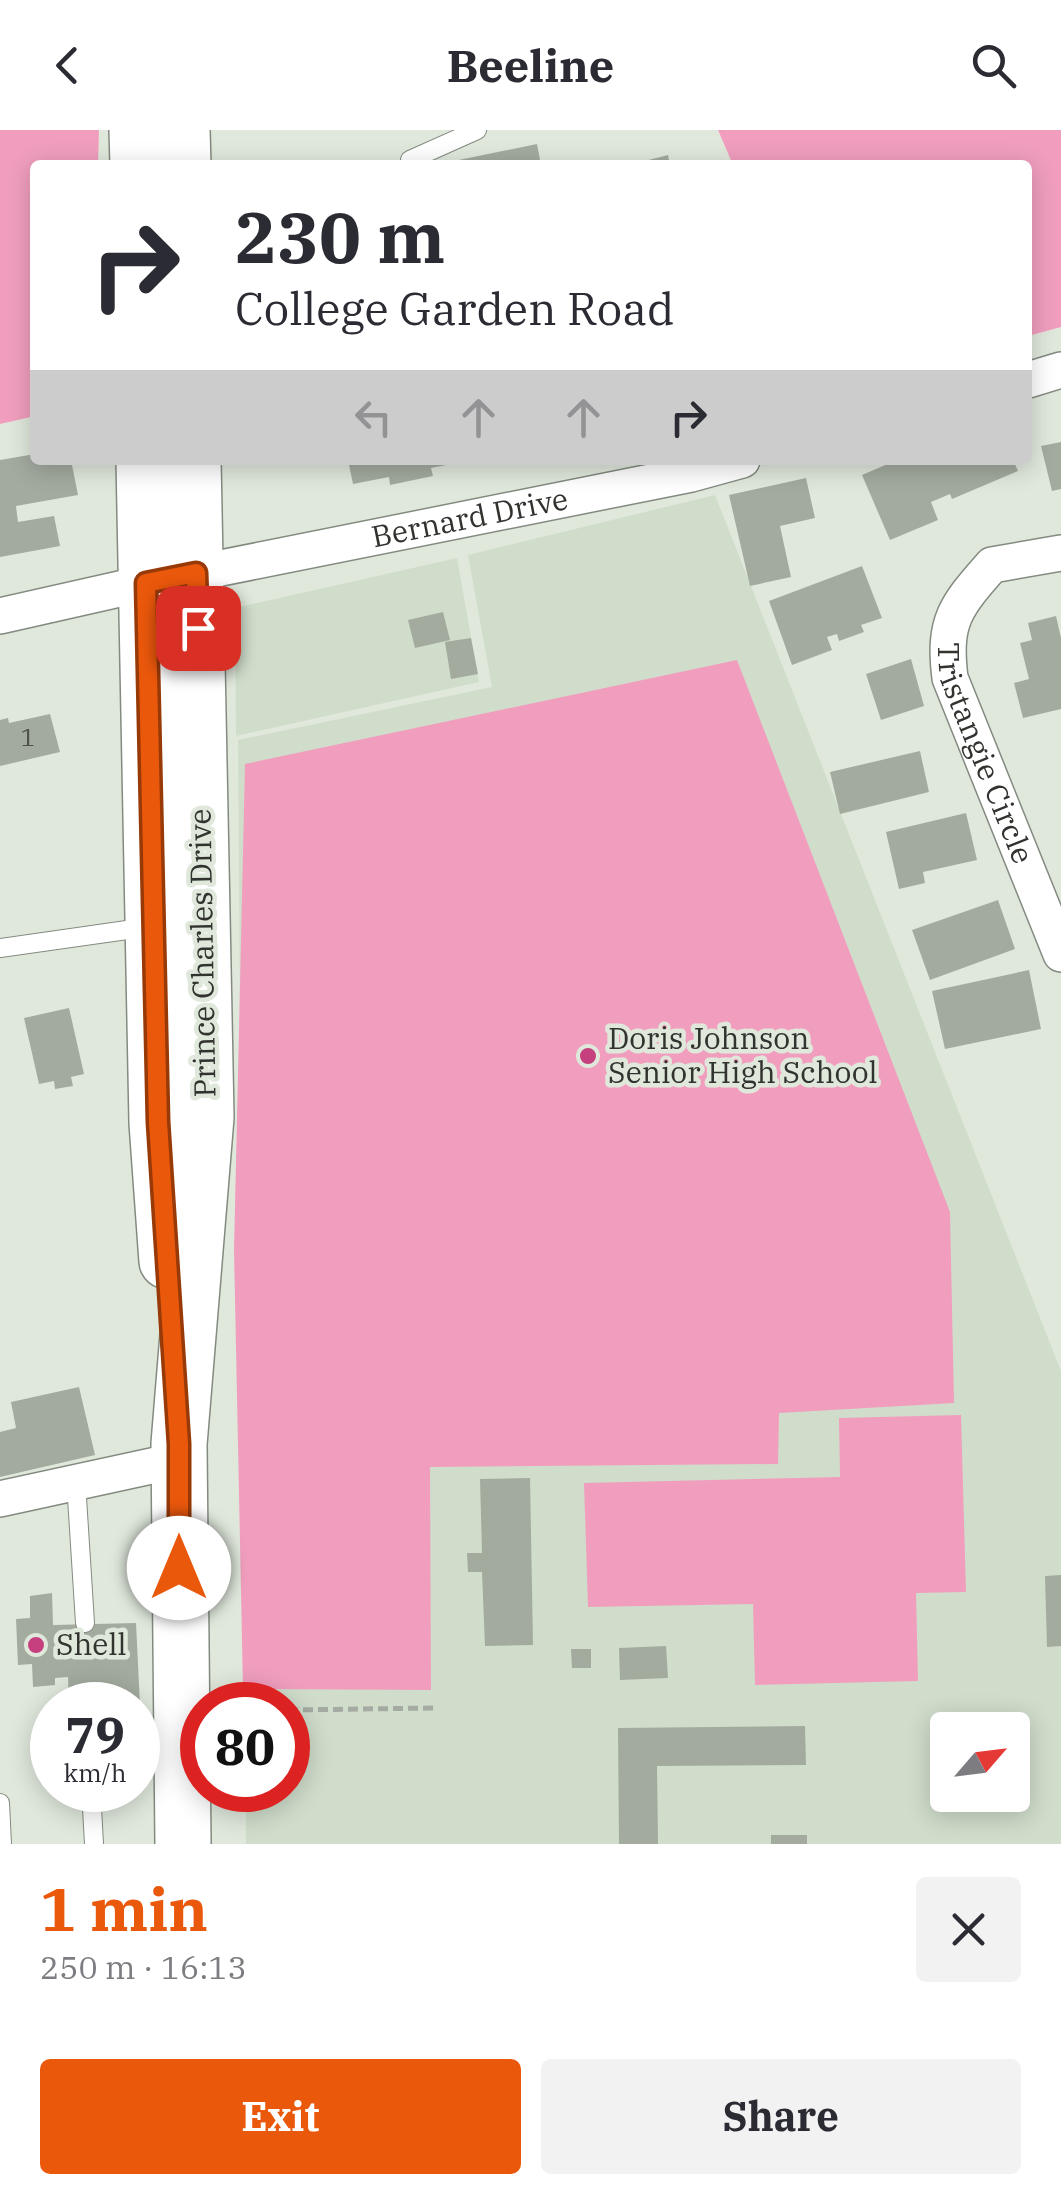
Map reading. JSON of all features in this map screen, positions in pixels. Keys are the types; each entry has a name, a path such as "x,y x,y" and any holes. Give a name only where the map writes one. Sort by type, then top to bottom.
{"highway":[{"path":"137,130 138,160"},
{"path":"182,130 183,160"},
{"name":"Prince Charles Drive","path":"145,465 171,578"},
{"name":"Prince Charles Drive","path":"183,1844 179,1452 158,1122 178,923 171,578 191,465"}],"street":[{"path":"1032,379 1061,370"},
{"name":"Bernard Drive","path":"0,616 723,465"},
{"name":"Tristangie Circle","path":"1061,553 992,565 954,613 946,643 950,678 1061,954"},
{"path":"0,1499 179,1452"}],"lane":[{"path":"410,160 477,130"},
{"path":"0,948 178,923"},
{"path":"76,1482 84,1623"},
{"path":"0,1803 2,1844"},
{"path":"92,1812 94,1844"}],"path":[{"path":"310,1710 435,1708"}],"shaded area":[{"path":"0,130 99,130 98,160 30,160 30,417 0,424"},
{"path":"718,130 1061,130 1061,327 1032,335 1032,160 731,160"},
{"name":"Doris Johnson Senior High School","path":"715,495 1061,1371 1061,1844 246,1844 246,1812 310,1812 310,1682 245,1682 238,740 492,687 468,555"},
{"path":"457,558 479,682 236,736 235,608"},
{"path":"737,660 950,1212 954,1403 779,1413 778,1464 430,1467 431,1690 310,1689 310,1682 243,1682 234,1250 245,764"},
{"path":"961,1415 966,1592 916,1593 918,1681 755,1685 753,1604 588,1607 584,1483 840,1477 839,1418"}],"building":[{"path":"537,144 540,160 459,160"},
{"path":"1061,442 1061,489 1052,491 1041,446"},
{"path":"30,455 30,465 72,465 78,495 16,506 18,522 54,516 60,546 0,557 0,460"},
{"path":"349,465 446,465 431,468 433,476 390,485 389,477 353,484"},
{"path":"885,465 1015,465 1018,471 952,499 950,494 931,502 938,520 890,540 862,475"},
{"path":"806,478 815,518 780,526 791,577 750,586 729,495"},
{"path":"862,566 882,618 861,625 864,632 839,641 837,634 827,637 832,650 792,665 769,601"},
{"path":"443,612 450,640 415,648 408,620"},
{"path":"1056,616 1061,638 1061,709 1023,718 1014,683 1029,679 1020,643 1032,640 1028,623"},
{"path":"471,638 478,674 451,679 445,642"},
{"path":"911,659 924,706 881,720 866,674"},
{"path":"50,714 60,752 0,766 0,720 8,718 9,723"},
{"path":"920,751 929,792 840,814 830,772"},
{"path":"966,813 977,860 923,872 925,883 899,889 886,832"},
{"path":"998,900 1015,949 930,980 912,930"},
{"path":"1029,970 1041,1029 945,1049 932,991"},
{"path":"69,1008 84,1074 71,1077 73,1086 55,1089 54,1081 39,1084 24,1018"},
{"path":"79,1387 95,1455 0,1477 0,1432 16,1428 11,1402"},
{"path":"530,1478 533,1645 485,1646 482,1572 468,1572 467,1553 482,1553 480,1479"},
{"path":"1061,1575 1061,1646 1047,1647 1045,1576"},
{"path":"52,1593 53,1625 136,1623 139,1682 68,1682 68,1677 55,1678 55,1682 33,1682 32,1664 18,1665 16,1619 30,1618 30,1596"},
{"path":"666,1646 668,1678 620,1680 619,1648"},
{"path":"571,1649 591,1649 591,1668 572,1668"},
{"path":"805,1726 806,1765 657,1766 658,1844 619,1844 618,1728"},
{"path":"771,1835 807,1835 807,1844 771,1844"}],"place":[{"name":"Doris Johnson Senior High School","path":"588,1056"},
{"name":"Shell","path":"36,1645"}],"route":[{"path":"179,1568 179,1444 158,1122 146,583 196,573 198,628"}]}
